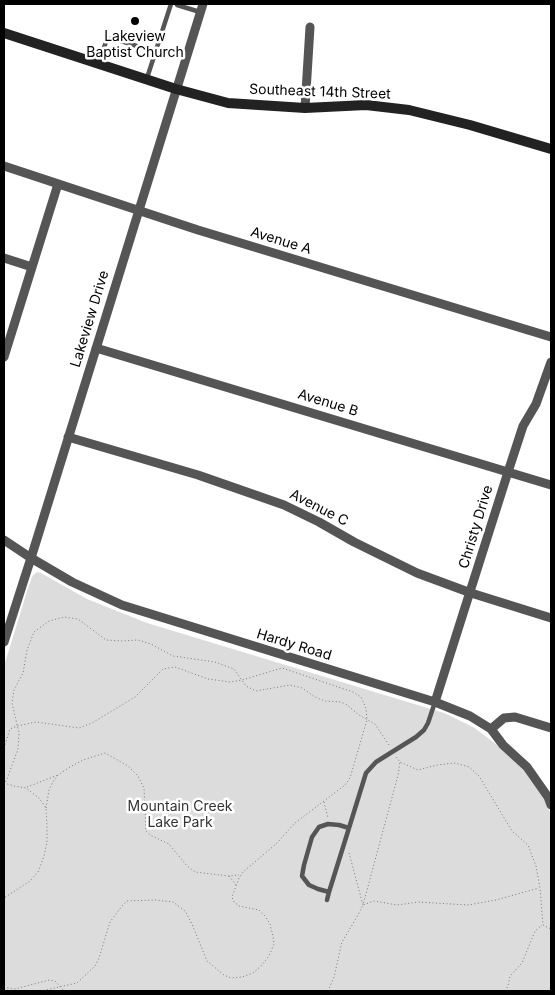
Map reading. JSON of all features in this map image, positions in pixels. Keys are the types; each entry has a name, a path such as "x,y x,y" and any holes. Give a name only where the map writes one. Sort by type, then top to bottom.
{"street":[{"name":"Lakeview Drive","path":"4,642 201,8"},
{"path":"305,108 310,27"},
{"name":"Southeast 14th Street","path":"4,33 146,80 228,103 305,108 366,104 409,110 470,125 551,149"},
{"name":"Avenue A","path":"4,166 138,211 551,337"},
{"path":"5,352 58,184"},
{"path":"4,258 32,267"},
{"name":"Avenue B","path":"96,348 551,485"},
{"name":"Christy Drive","path":"435,702 523,426 536,404 551,362"},
{"name":"Avenue C","path":"68,436 198,475 284,505 417,573 551,618"},
{"name":"Hardy Road","path":"4,540 72,582 122,605 435,702 470,716 490,729 503,745 527,768 548,797 551,805"},
{"path":"490,729 504,718 515,717 551,728"}],"lane":[{"path":"146,80 155,52 175,4 201,8"},
{"path":"98,64 106,42 109,39 155,52"},
{"path":"327,900 366,773 376,762 424,730 435,702"},
{"path":"329,892 308,884 302,876 312,837 319,827 328,824 349,828"}],"path":[{"path":"46,808 26,788 4,784 18,749 19,733 12,703 14,690 23,673 27,650 34,632 49,621 64,617 78,619 106,640 138,640 151,644 173,656 215,662 234,669 246,686 256,691 290,685 302,688 315,697 324,700 341,702 366,720 375,724 400,762 418,770 455,762 468,767 479,776 512,831 528,845 536,866 543,925"},
{"path":"4,748 10,729 17,726 36,722 79,728 92,723 135,697 163,669 175,667 208,679 230,682 282,668 353,692 361,697 366,708 366,720 350,778 346,785 294,823 276,844 240,875 232,897 234,902 240,906 259,910 270,924 273,936 274,944 269,956 253,973 231,978 212,966 207,961 185,911 173,902 155,900 127,901 110,922 100,958 95,966 77,983 41,991"},
{"path":"26,788 58,775 83,760 105,754 128,766 138,776 144,788 146,831 150,835 170,844 187,866 195,872 228,876 240,875"},
{"path":"328,991 334,977 342,942 363,905 400,762"},
{"path":"4,898 30,881 38,872 47,842 46,808 49,790 58,775"},
{"path":"324,801 328,824"},
{"path":"345,840 363,905"},
{"path":"228,876 236,885"},
{"path":"363,905 374,900 397,906 418,902 468,905 496,900 540,888"},
{"path":"543,925 551,929"},
{"path":"505,991 510,976 522,963 535,930 543,925"},
{"path":"4,988 15,989 49,980 55,982 64,991"},
{"path":"4,988 10,991"}],"green space":[{"name":"Mountain Creek Lake Park","path":"37,572 87,599 147,623 444,713 473,727 496,744 524,769 543,797 551,815 551,991 4,991 4,666 29,585 33,575"}],"place":[{"name":"Lakeview Baptist Church","path":"135,21"}]}
